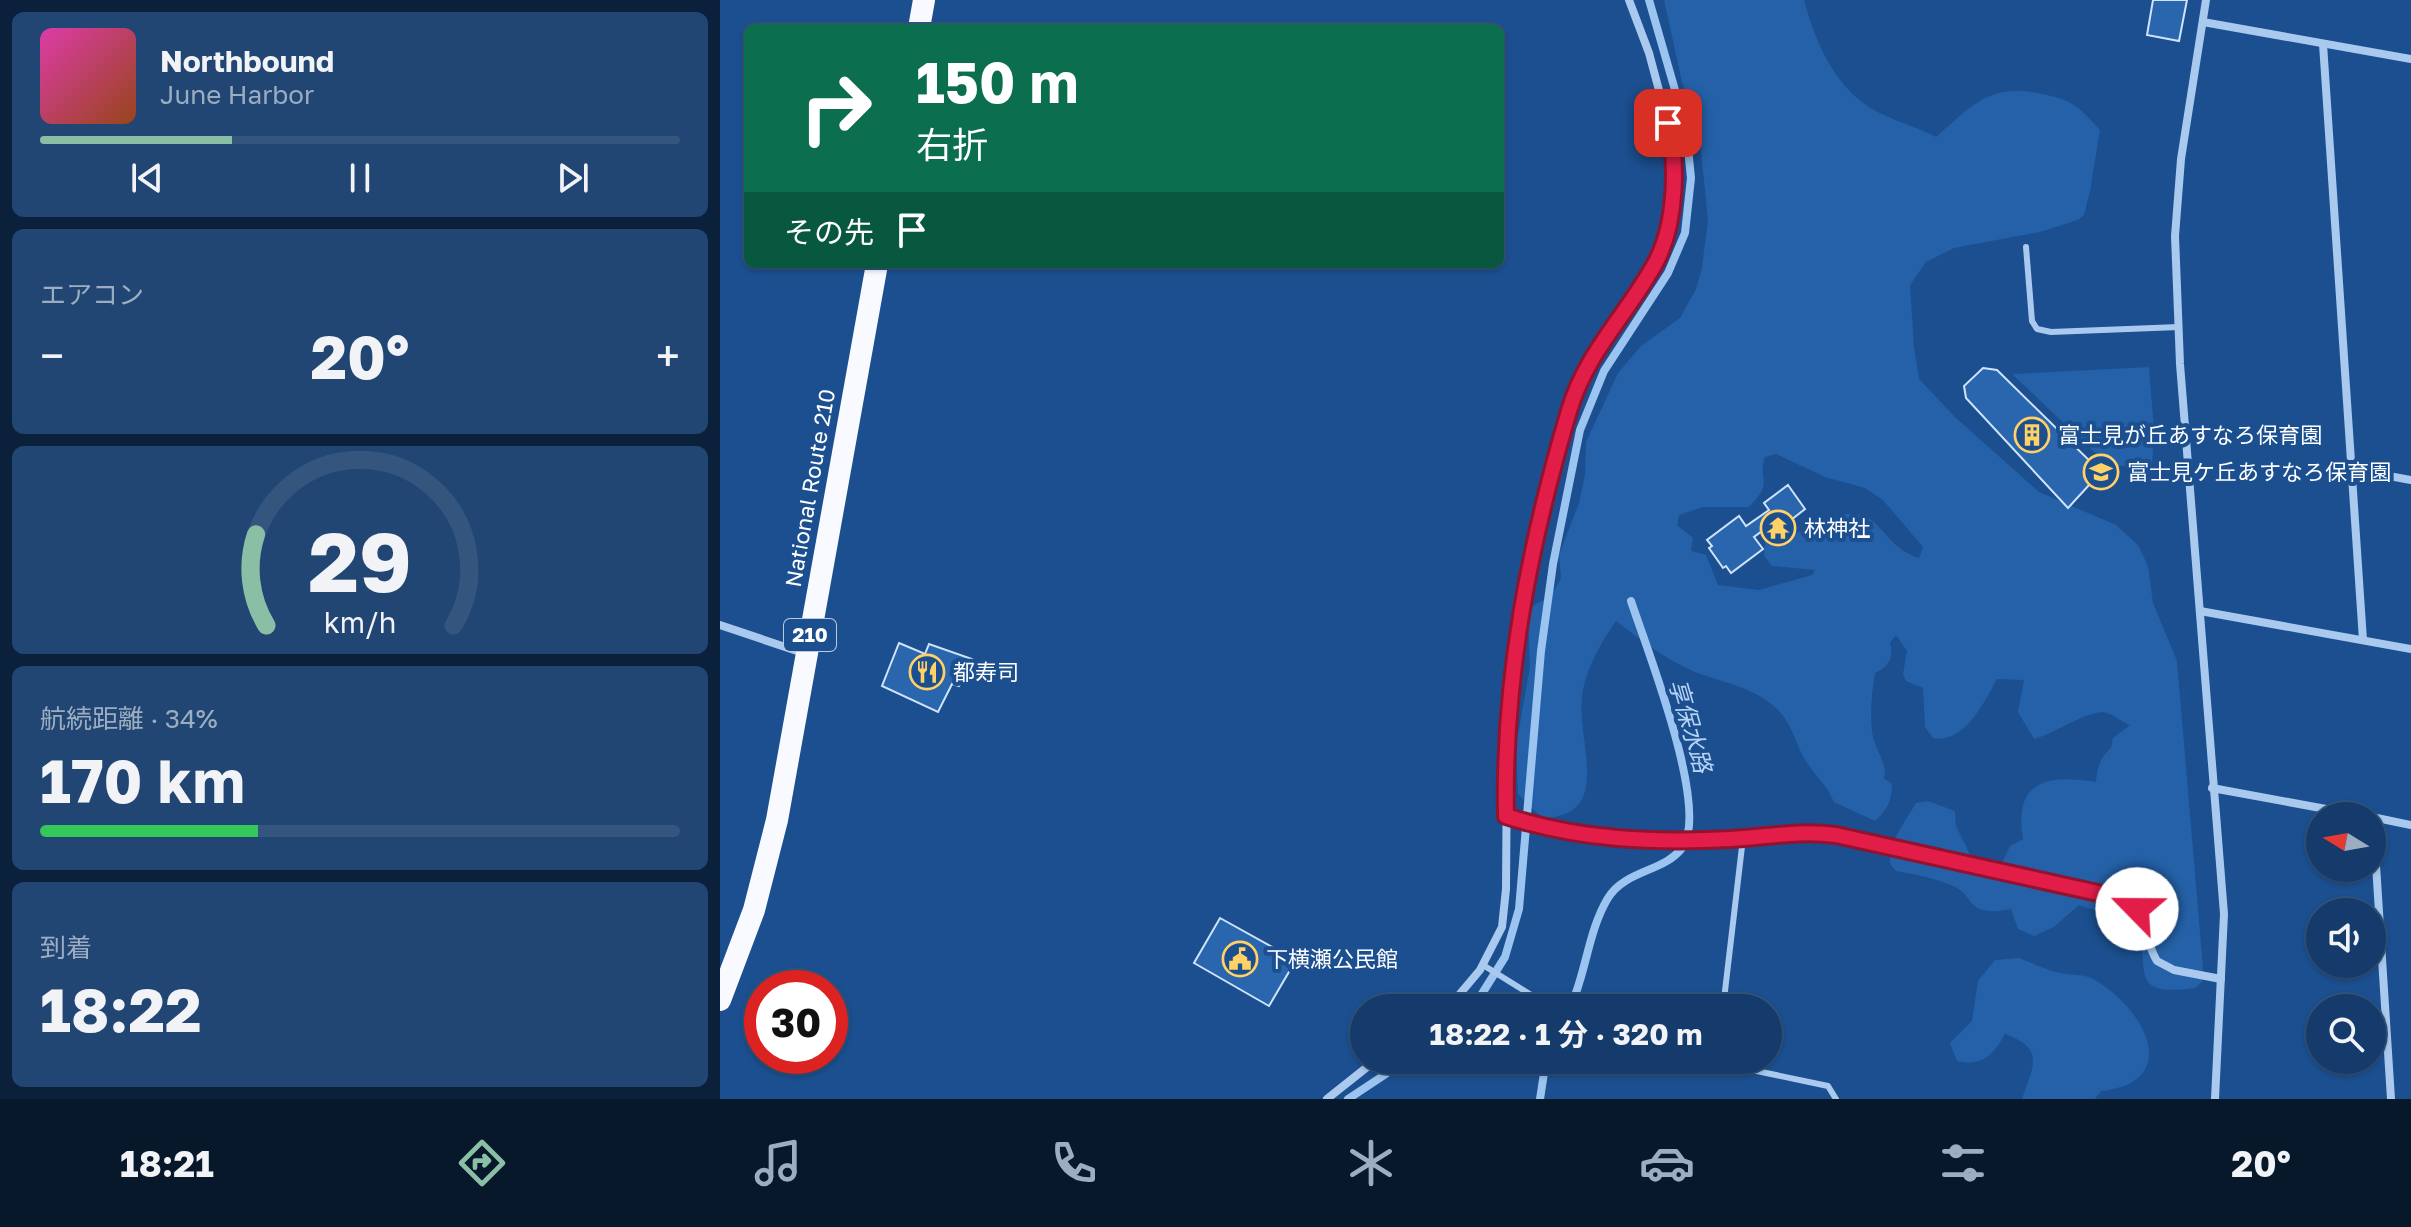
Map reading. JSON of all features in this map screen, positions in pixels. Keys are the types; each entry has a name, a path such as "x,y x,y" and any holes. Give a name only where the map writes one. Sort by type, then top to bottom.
{"highway":[{"path":"920,24 924,0"},
{"name":"National Route 210","path":"720,1000 760,890 876,268"}],"street":[{"path":"1459,994 1499,939 1505,913 1508,727 1519,617 1569,411 1597,347 1657,260 1669,208 1673,177 1671,135 1649,53 1629,0"},
{"path":"2206,0 2177,200 2179,327 2224,914 2215,1099"},
{"path":"2203,22 2411,59"},
{"path":"2323,44 2363,640"},
{"path":"2351,469 2411,480"},
{"path":"2200,611 2411,649"},
{"path":"720,625 806,654"},
{"path":"2212,788 2306,805"},
{"path":"1506,816 1535,825 1616,839 1743,838 1791,832 1836,835 2116,897 2132,905 2141,915 2157,961 2174,970 2221,979"},
{"path":"2386,820 2411,825"},
{"path":"2375,882 2391,1099"},
{"path":"1327,1099 1358,1074"}],"lane":[{"path":"2026,247 2032,321 2037,329 2051,332 2179,327"},
{"path":"1725,994 1743,838"},
{"path":"1483,965 1530,994"},
{"path":"1771,1074 1828,1086 1836,1099"}],"shaded area":[{"path":"1664,0 1804,0 1815,34 1831,67 1854,95 1890,118 1936,137 1981,100 2006,91 2021,91 2067,101 2100,130 2090,191 2084,215 2078,220 2040,232 1954,248 1926,262 1910,285 1914,347 1919,379 1955,417 2039,492 2116,525 2138,545 2148,566 2153,603 2177,661 2203,968 2202,982 2195,988 2171,990 2156,988 2148,982 2139,940 2131,928 2113,917 2079,905 2054,927 2034,936 2018,929 2011,909 1996,911 1978,908 1951,885 1896,871 1890,864 1892,847 1902,825 1916,803 1928,801 1955,811 1956,826 1975,865 1998,871 2010,846 2023,839 2023,804 2029,793 2049,781 2096,782 2100,763 2111,748 2113,738 2130,725 2100,712 2034,739 2018,712 2024,680 1997,679 1972,720 1954,735 1933,738 1925,727 1923,688 1906,681 1903,674 1907,651 1896,635 1890,643 1889,661 1875,673 1873,688 1873,737 1883,763 1884,778 1892,784 1888,805 1875,821 1834,802 1805,760 1783,715 1768,701 1748,690 1683,666 1653,649 1616,621 1594,658 1583,689 1587,775 1585,792 1578,805 1564,814 1542,818 1518,794 1516,746 1530,667 1528,616 1534,605 1551,596 1561,578 1559,555 1579,503 1585,475 1586,442 1618,373 1641,346 1680,318 1696,289 1702,267 1708,220 1699,131 1682,82","holes":["1776,454 1825,477 1865,488 1883,500 1923,547 1919,558 1900,548 1867,517 1846,514 1824,520 1794,535 1777,528 1765,535 1764,556 1772,566 1815,570 1812,575 1759,590 1718,585 1706,555 1691,551 1693,538 1677,525 1679,515 1703,507 1749,507 1763,486 1765,457"]},
{"path":"2149,367 2154,429 2152,466 2109,466 2012,374"},
{"path":"2019,958 2055,972 2091,978 2126,1005 2139,1022 2147,1040 2149,1058 2143,1073 2127,1085 2101,1091 2095,1099 2022,1099 2033,1060 2031,1052 2018,1040 2005,1034 1987,1057 1974,1062 1957,1061 1950,1043 1972,1021 1978,981 1995,960"}],"building":[{"path":"2153,0 2187,0 2179,41 2147,35"},
{"name":"富士見が丘あすなろ保育園","path":"1983,368 1997,370 2101,472 2068,508 1966,398 1964,386"},
{"path":"1788,485 1805,509 1782,527 1777,520 1754,537 1763,549 1731,573 1726,566 1723,568 1707,540 1739,516 1746,526 1769,510 1764,503"},
{"name":"都寿司","path":"899,643 925,654 929,644 972,659 959,686 952,684 938,712 882,686"},
{"name":"下横瀬公民館","path":"1220,918 1274,948 1277,955 1293,965 1269,1006 1194,963"}],"waterway":[{"name":"享保水路","path":"1482,994 1505,957 1519,909 1541,651 1553,564 1580,430 1604,371 1668,273 1685,233 1691,178 1686,128 1649,0"},
{"name":"享保水路","path":"1575,994 1596,924 1608,898 1624,882 1674,856 1682,848 1689,828 1683,765 1631,601"},
{"name":"享保水路","path":"1348,1099 1386,1074"},
{"name":"享保水路","path":"1540,1099 1544,1074"}],"place":[{"name":"富士見が丘あすなろ保育園","path":"2032,435"},
{"name":"富士見ケ丘あすなろ保育園","path":"2101,472"},
{"name":"林神社","path":"1778,528"},
{"name":"都寿司","path":"927,672"},
{"name":"下横瀬公民館","path":"1240,959"}],"route":[{"path":"1668,123 1673,177 1664,242 1653,265 1602,338 1579,384 1569,411 1531,562 1519,617 1511,685 1506,816 1600,838 1631,840 1729,839 1791,832 1836,835 2116,897 2137,909"}]}
